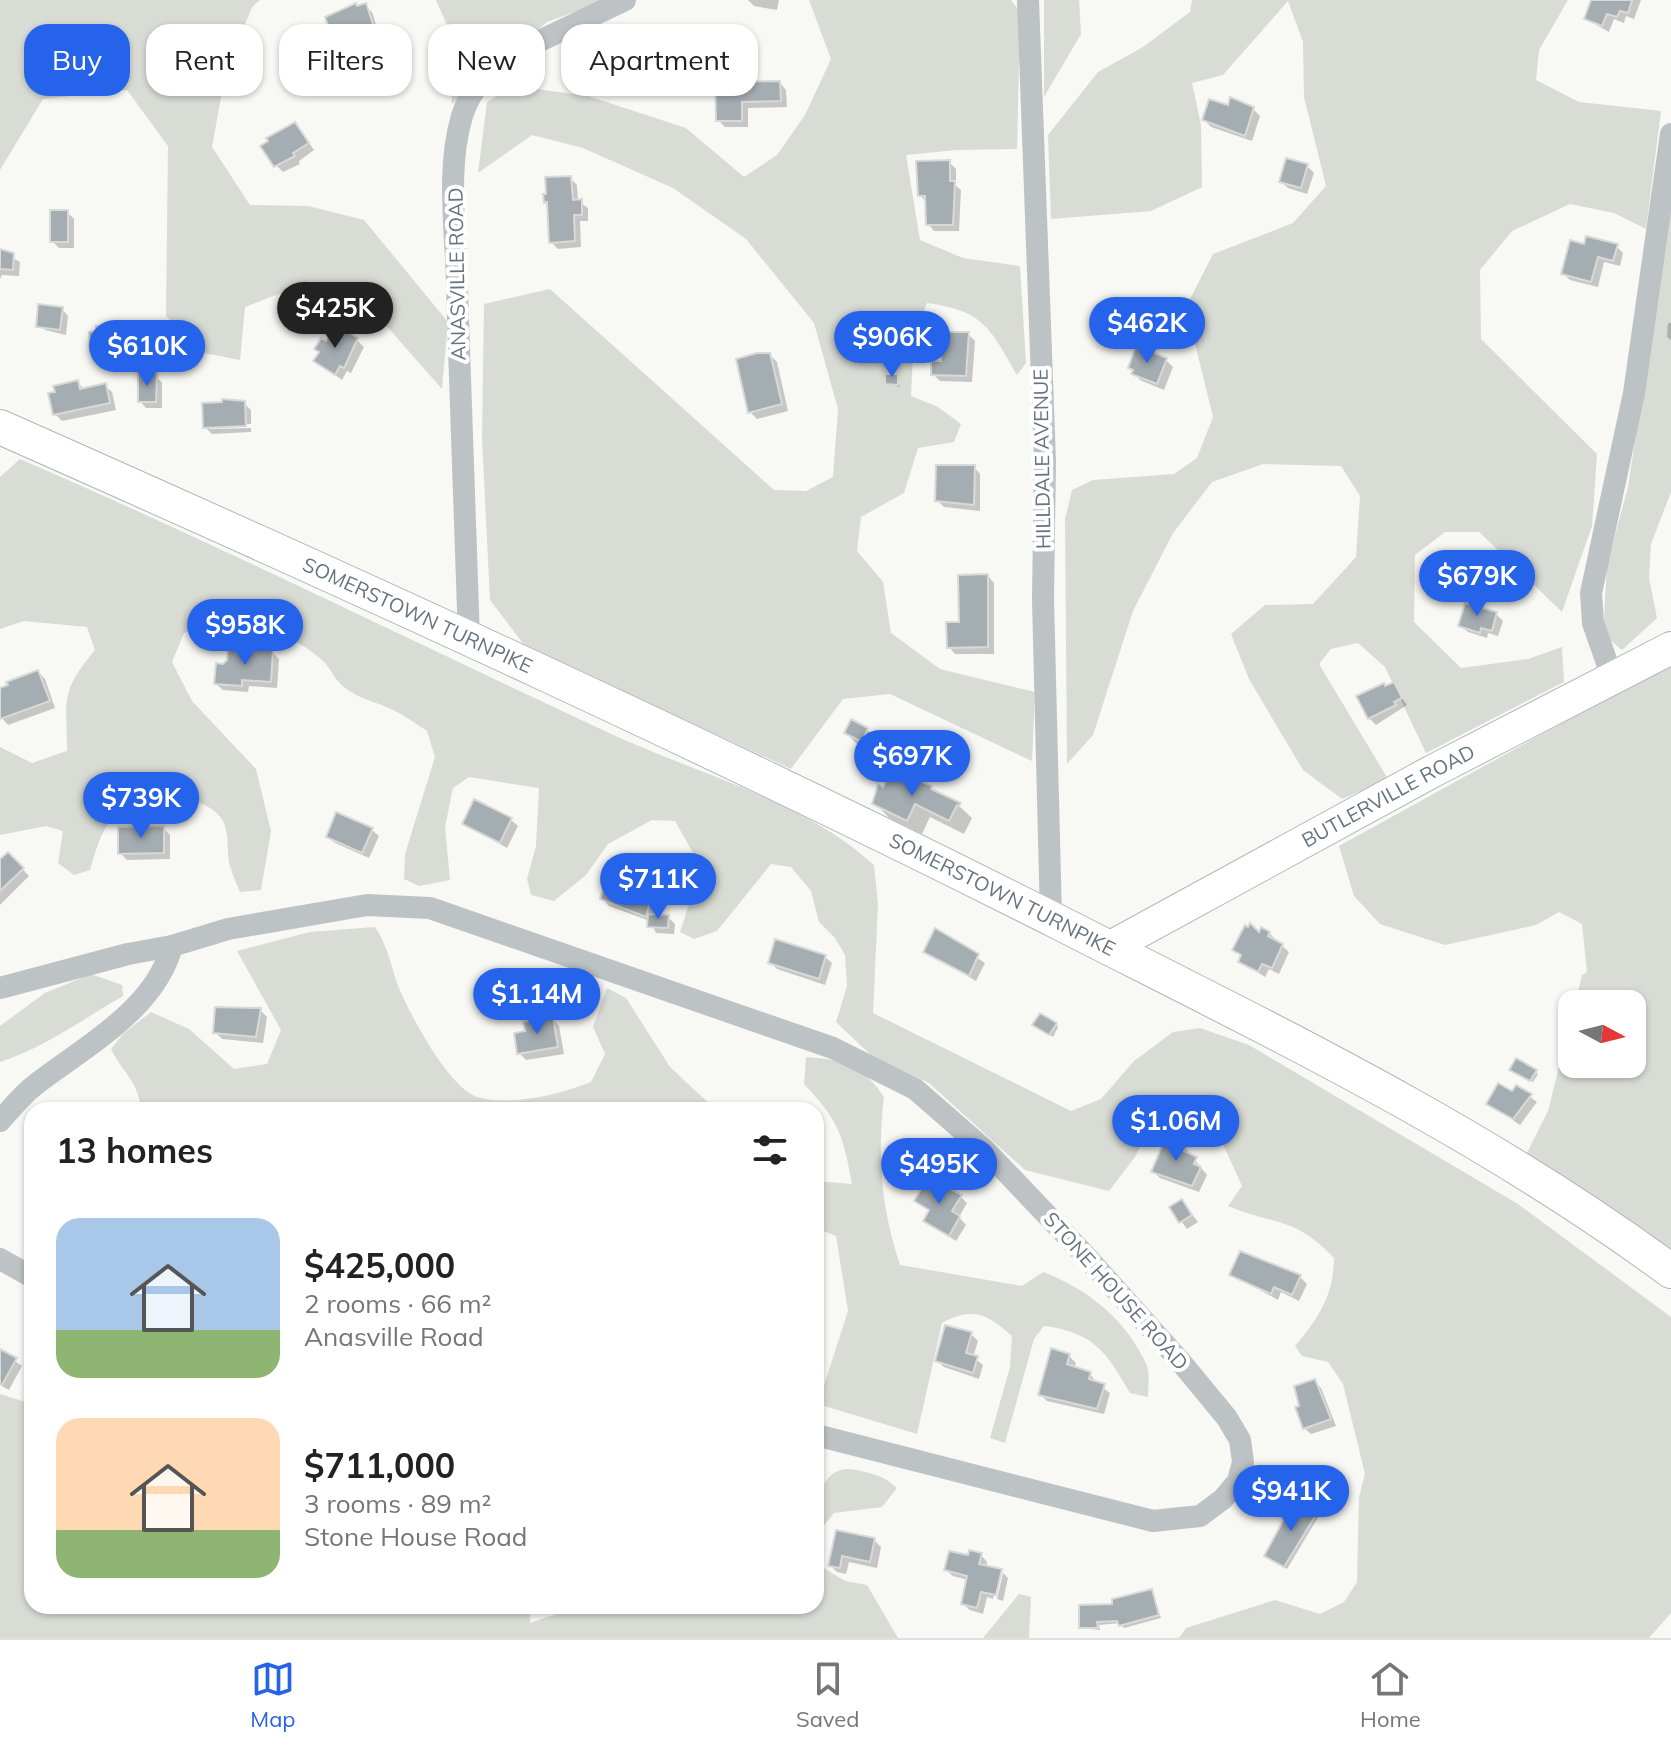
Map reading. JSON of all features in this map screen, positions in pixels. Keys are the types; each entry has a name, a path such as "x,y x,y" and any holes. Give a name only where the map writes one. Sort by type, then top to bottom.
{"main road":[{"name":"SOMERSTOWN TURNPIKE","path":"0,427 770,777 1051,918 1459,1130 1573,1202 1671,1271"}],"street":[{"name":"ANASVILLE ROAD","path":"469,639 455,219 456,146 462,117 471,93 487,72 504,58 625,0"},
{"name":"HILLDALE AVENUE","path":"1028,0 1045,461 1043,599 1051,918"},
{"path":"1612,677 1593,623 1591,593 1634,393 1671,134"},
{"name":"BUTLERVILLE ROAD","path":"1109,948 1671,648"},
{"name":"STONE HOUSE ROAD","path":"0,988 128,954 172,946 228,929 367,905 430,908 833,1048 915,1089 985,1150 1084,1254 1227,1418 1240,1440 1243,1462 1238,1481 1223,1499 1200,1516 1153,1521 824,1437"},
{"path":"0,1121 32,1088 150,992 166,969 172,946"},
{"path":"0,1259 24,1272"}],"shaded area":[{"path":"0,0 260,0 252,7 245,24 146,24 146,96 221,96 212,147 250,205 308,206 364,220 448,322 442,389 375,313 312,281 245,307 240,360 204,353 166,316 168,146 130,94 130,24 24,24 24,96 71,96 43,99 0,170"},
{"path":"436,0 607,0 545,24 447,24"},
{"path":"809,0 1011,0 1020,12 1017,149 906,155 920,240 963,258 1020,266 1026,363 1017,375 1000,345 983,324 961,311 927,303 914,335 911,396 938,407 961,424 954,442 918,448 904,493 861,517 857,551 883,582 891,633 940,669 1035,692 1032,761 890,694 843,699 791,769 525,646 490,600 482,438 484,304 550,289 774,490 806,491 833,477 838,409 814,323 746,239 673,188 583,148 532,135 478,173 487,102 497,96 545,96 545,90 561,92 561,96 588,96 686,128 744,177 777,155 805,115 831,59"},
{"path":"1044,0 1079,0 1081,34 1044,97"},
{"path":"1192,0 1568,0 1539,50 1536,80 1579,102 1661,111 1646,229 1614,213 1570,204 1512,231 1480,270 1481,339 1597,454 1592,526 1562,612 1479,532 1445,532 1415,555 1414,622 1461,668 1528,659 1562,647 1564,682 1426,753 1385,667 1358,643 1331,649 1319,664 1388,779 1342,799 1303,770 1249,679 1231,634 1265,605 1313,604 1356,557 1360,496 1341,466 1263,464 1212,482 1173,533 1133,611 1093,735 1067,764 1065,519 1072,490 1093,480 1174,474 1197,458 1213,417 1186,307 1213,254 1293,223 1326,186 1304,97 1303,42 1288,1 1223,75 1192,83 1201,125 1202,187 1151,211 1051,219 1048,135 1098,72 1143,47 1190,12"},
{"path":"1671,206 1671,492 1651,544 1649,578 1657,618 1622,650 1603,634 1607,565 1628,487"},
{"path":"20,459 242,559 609,733 748,790 816,823 874,865 878,904 873,1013 1071,1111 1101,1099 1134,1061 1173,1032 1200,1028 1249,1045 1518,1204 1671,1317 1671,1613 1649,1638 1179,1638 1186,1628 1275,1600 1320,1614 1344,1602 1357,1582 1359,1497 1365,1474 1343,1384 1328,1362 1302,1356 1295,1346 1311,1326 1328,1295 1334,1258 1296,1228 1228,1206 1242,1186 1202,1098 1182,1097 1152,1121 1135,1157 1109,1191 1025,1170 929,1083 873,1057 836,1022 847,986 845,955 835,938 819,922 811,891 791,867 771,864 717,931 694,939 680,932 701,867 675,821 652,820 608,844 586,875 554,901 531,895 527,879 536,846 539,788 469,777 453,788 445,827 450,880 419,886 404,879 405,854 435,757 427,731 399,713 345,688 322,660 291,639 256,627 238,625 219,625 184,633 172,662 192,701 256,769 271,831 261,890 240,892 229,863 225,825 214,810 201,803 153,800 123,811 104,830 90,870 74,875 58,863 63,831 46,826 0,835 0,747 32,763 67,751 66,708 70,687 95,650 87,627 24,621 0,629 0,477"},
{"path":"1671,663 1671,1251 1527,1153 1548,1111 1558,1071 1558,1078 1646,1078 1646,990 1578,990 1582,975 1587,972 1582,924 1559,912 1536,925 1445,945 1380,924 1354,896 1339,846"},
{"path":"375,927 402,995 424,1036 455,1080 477,1097 520,1100 550,1095 591,1082 605,1054 593,1027 607,988 626,998 670,1067 707,1102 139,1102 134,1084 111,1049 124,1033 151,1012 189,1029 234,1069 267,1064 281,1030 237,951 310,932"},
{"path":"91,974 122,985 123,996 48,1041 0,1062 0,1026 45,993"},
{"path":"806,1057 831,1060 860,1071 884,1097 882,1182 888,1223 900,1265 1022,1286 1043,1272 1060,1279 1104,1308 1129,1334 1147,1366 1148,1397 1130,1393 1114,1366 1087,1339 1044,1326 1034,1339 1005,1443 990,1438 1010,1367 1012,1336 995,1322 971,1314 942,1323 917,1434 824,1406 824,1385 848,1311 836,1236 824,1231 824,1182 852,1184 838,1130 824,1102 820,1102 804,1084"},
{"path":"0,1394 24,1402 24,1614 530,1614 530,1623 556,1614 824,1614 824,1568 845,1581 867,1585 898,1638 0,1638"},
{"path":"857,1470 878,1476 897,1488 882,1507 834,1513 824,1525 824,1486 839,1471"},
{"path":"1019,1594 1031,1597 1029,1638 983,1638"}],"building":[{"path":"1591,0 1632,0 1628,13 1620,11 1617,17 1607,14 1602,26 1584,19"},
{"path":"356,3 357,6 366,3 373,24 327,24 325,17"},
{"path":"758,81 780,81 781,101 742,102 742,121 716,121 715,96 758,96"},
{"path":"1230,97 1254,107 1245,136 1202,120 1209,99 1228,105"},
{"path":"295,122 309,143 293,153 295,156 274,167 260,146 268,141 266,138"},
{"path":"1286,158 1308,164 1301,188 1279,182"},
{"path":"950,160 950,181 955,181 953,225 926,225 925,196 918,196 916,161"},
{"path":"571,176 573,200 582,199 582,215 574,215 575,241 549,243 547,202 544,203 543,194 546,194 545,177"},
{"path":"50,210 68,210 68,242 50,242"},
{"path":"1586,236 1618,244 1613,261 1598,257 1591,282 1561,274 1570,240 1584,244"},
{"path":"0,249 14,253 13,270 0,269"},
{"path":"38,304 63,307 60,330 36,327"},
{"path":"112,325 113,350 90,351 89,332 96,331 96,326"},
{"path":"336,325 358,338 344,368 340,366 335,375 313,361 319,352 314,349 321,338 326,341"},
{"path":"927,332 969,332 966,376 931,375 931,361 941,361 941,346 928,346"},
{"path":"1136,346 1167,358 1157,384 1131,374 1133,370 1128,368"},
{"path":"770,353 782,404 748,413 736,359"},
{"path":"138,374 157,374 156,402 138,402"},
{"path":"885,374 898,374 898,385 885,384"},
{"path":"78,380 80,389 106,383 110,403 53,415 48,393 55,392 53,386"},
{"path":"222,399 245,401 246,426 203,428 202,403 222,402"},
{"path":"936,465 975,465 974,505 935,501"},
{"path":"988,574 988,647 947,648 946,622 959,622 958,575"},
{"path":"1465,603 1497,612 1492,631 1481,628 1480,633 1458,626"},
{"path":"228,647 273,650 271,682 242,680 242,686 214,684 216,663 223,664 227,660"},
{"path":"38,670 50,701 0,719 0,688 8,685 6,682"},
{"path":"1394,682 1402,698 1394,702 1396,705 1368,719 1356,696 1384,683 1385,686"},
{"path":"851,719 868,728 862,742 844,733"},
{"path":"891,770 932,786 931,789 961,803 949,821 915,804 907,821 872,804 878,784 883,787"},
{"path":"474,799 512,818 500,843 462,824"},
{"path":"336,812 373,828 362,853 326,837"},
{"path":"164,826 164,853 118,854 118,827"},
{"path":"8,852 24,868 0,891 0,859"},
{"path":"607,877 638,888 640,881 654,885 646,917 600,899"},
{"path":"648,914 669,915 668,928 647,927"},
{"path":"1250,923 1259,932 1261,927 1270,932 1268,936 1283,944 1272,968 1262,964 1258,972 1238,962 1241,955 1232,950 1245,925 1248,927"},
{"path":"935,928 979,954 969,976 923,952"},
{"path":"775,939 826,955 819,979 768,963"},
{"path":"215,1007 261,1008 256,1037 213,1033"},
{"path":"1040,1013 1057,1023 1049,1035 1032,1025"},
{"path":"553,1017 558,1047 517,1054 514,1033 525,1031 523,1022"},
{"path":"1516,1058 1537,1070 1530,1081 1509,1070"},
{"path":"1498,1083 1512,1091 1516,1085 1532,1094 1513,1119 1486,1104"},
{"path":"1166,1137 1186,1146 1184,1151 1197,1157 1194,1164 1201,1167 1192,1186 1151,1172"},
{"path":"928,1178 962,1195 952,1211 960,1216 949,1236 923,1221 929,1210 914,1201"},
{"path":"1182,1199 1192,1215 1179,1223 1169,1207"},
{"path":"1240,1251 1301,1275 1292,1295 1274,1287 1271,1294 1229,1275"},
{"path":"945,1325 972,1332 966,1353 978,1356 973,1373 935,1361"},
{"path":"1051,1348 1070,1354 1067,1364 1091,1372 1089,1379 1105,1384 1097,1409 1038,1395"},
{"path":"0,1349 17,1358 2,1385 0,1384"},
{"path":"1315,1379 1331,1419 1303,1429 1295,1407 1299,1406 1294,1386"},
{"path":"1300,1499 1319,1510 1284,1567 1264,1556 1290,1508 1293,1510"},
{"path":"836,1530 875,1538 870,1562 842,1556 840,1568 828,1566"},
{"path":"969,1550 982,1553 979,1564 1002,1569 996,1595 981,1592 977,1608 961,1604 967,1576 944,1570 949,1551 968,1555"},
{"path":"1152,1589 1159,1615 1119,1626 1117,1621 1097,1622 1098,1628 1079,1628 1079,1605 1112,1604 1112,1599"}]}
